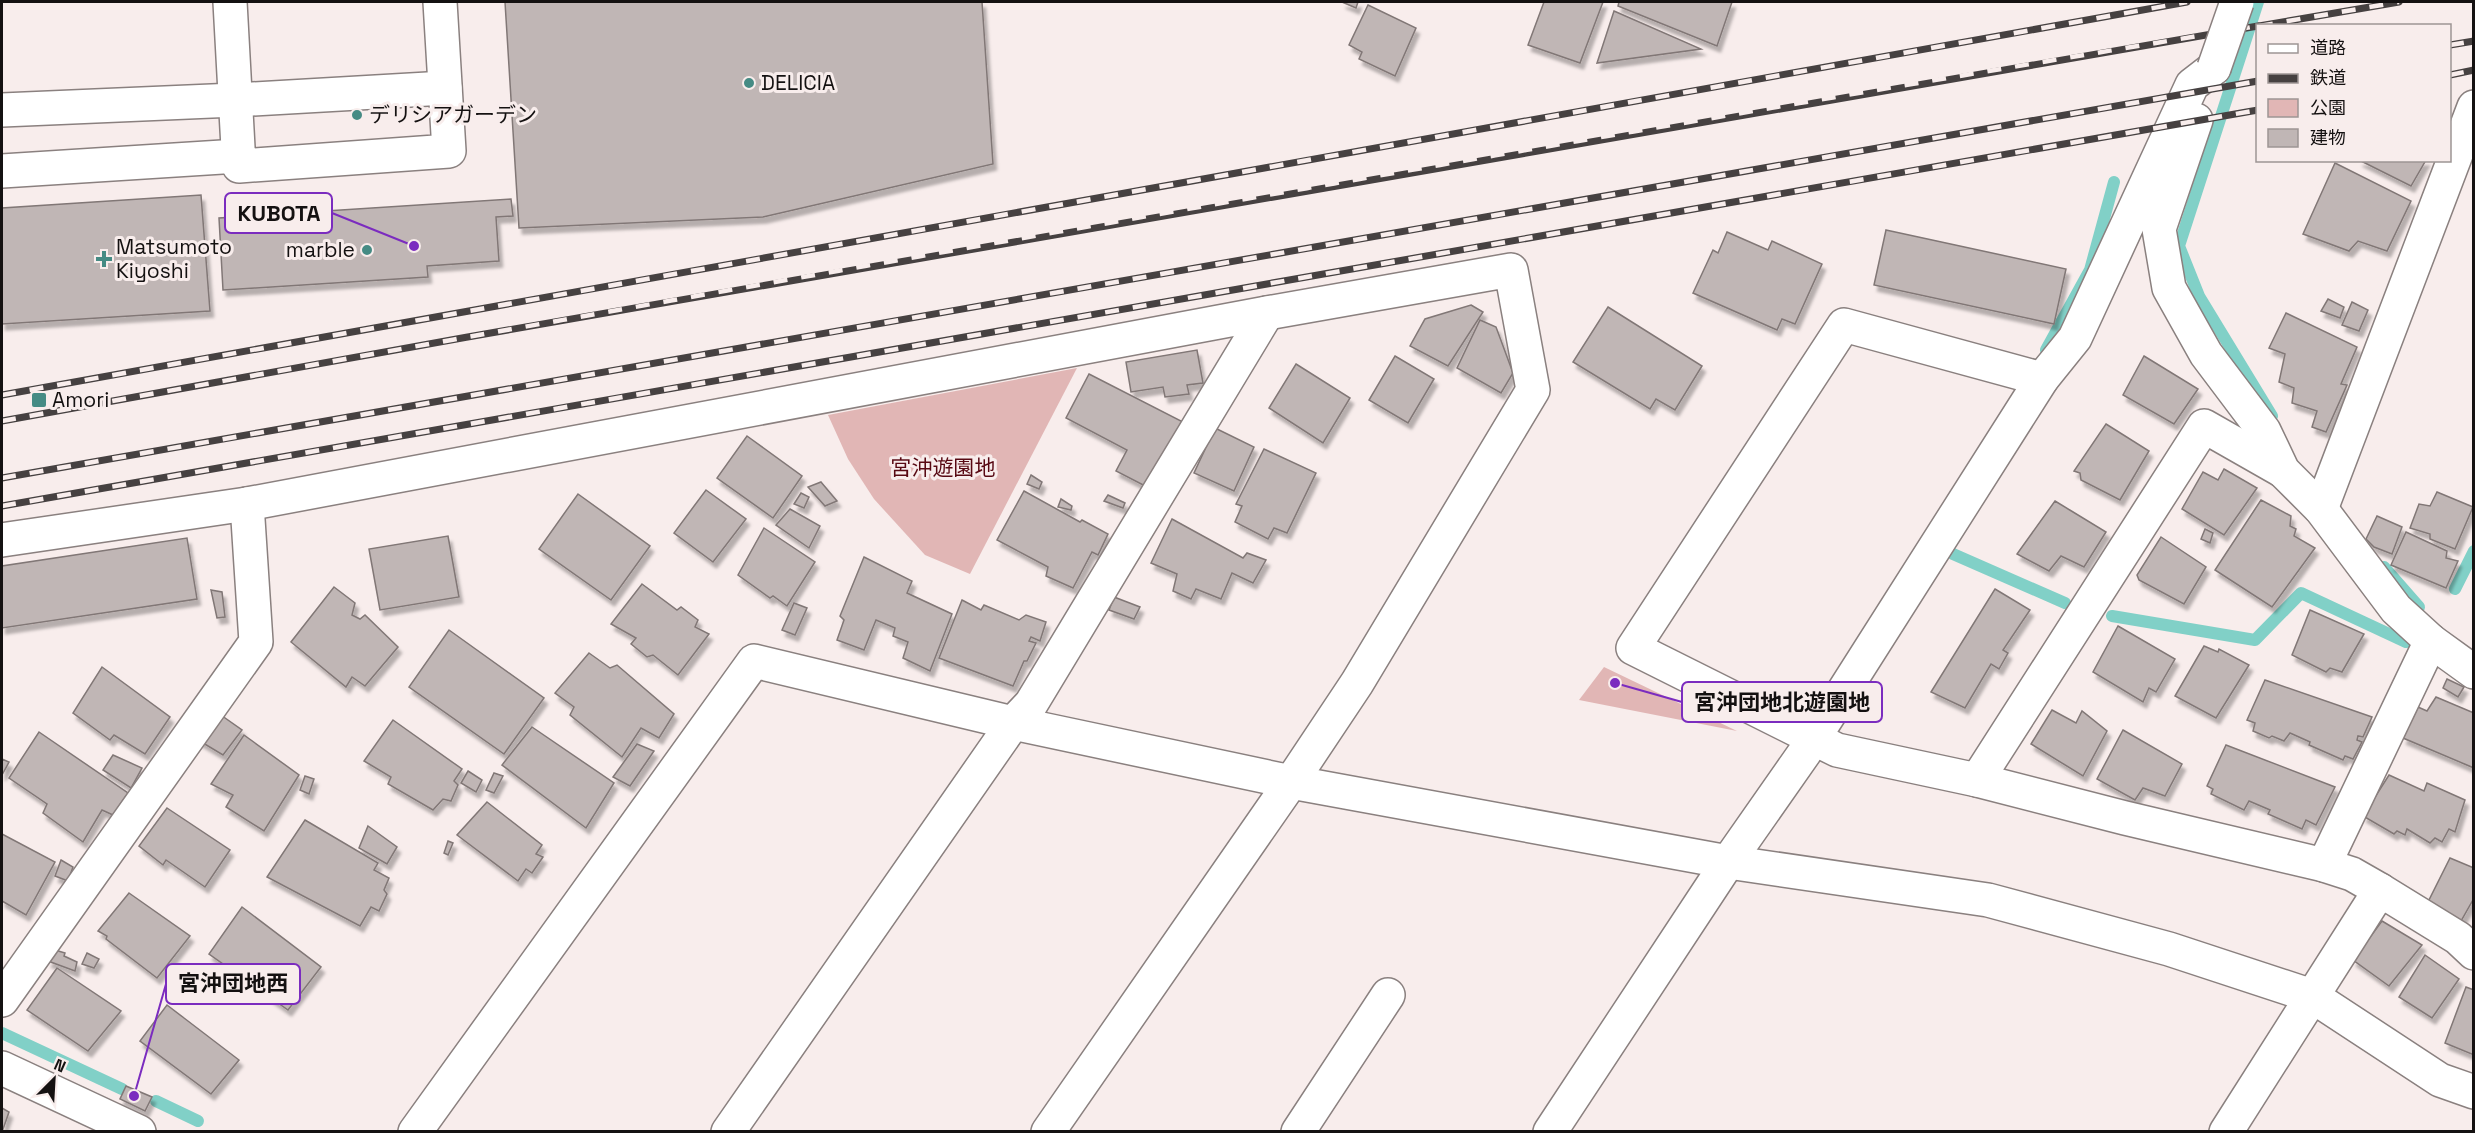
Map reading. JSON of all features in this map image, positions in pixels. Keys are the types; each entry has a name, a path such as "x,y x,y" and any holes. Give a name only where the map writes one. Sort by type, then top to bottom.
{"street":[{"path":"230,2 239,166 449,151 440,2"},
{"path":"2237,2 2159,230 2169,288 2206,354 2264,430 2283,471"},
{"path":"1550,1131 1728,862 1813,739 2042,379 2075,338 2192,85 2214,68"},
{"path":"2,110 445,88"},
{"path":"2321,509 2474,107"},
{"path":"2,171 238,156"},
{"path":"2,540 247,504 1267,313 1511,270 1533,390 1357,682 1291,782 1048,1131"},
{"path":"728,1131 1013,723 1031,704 1267,313"},
{"path":"2042,379 1844,325 1633,648 1837,750 1977,780 2324,865 2352,874 2458,938 2474,953"},
{"path":"1977,780 2204,426 2283,471 2321,509 2396,609 2431,642 2474,672"},
{"path":"2,1000 256,642 247,504"},
{"path":"2324,865 2431,642"},
{"path":"415,1131 754,661 1013,723 1291,782 1728,862 1988,900 2169,949 2312,996 2440,1080 2474,1092"},
{"path":"2226,1131 2380,890"},
{"path":"1298,1131 1388,995"},
{"path":"2,1068 139,1131"}],"green space":[{"name":"宮沖遊園地","path":"1077,368 970,574 925,555 874,499 848,459 828,415"},
{"path":"1604,667 1737,731 1579,700"}],"building":[{"name":"DELICIA","path":"505,2 982,2 993,164 763,217 519,228"},
{"path":"1342,2 1358,2 1356,8"},
{"path":"1544,2 1603,2 1580,63 1528,45"},
{"path":"1619,2 1732,2 1717,46 1618,6"},
{"path":"1368,5 1416,28 1395,76 1359,59 1362,52 1349,45"},
{"path":"1614,11 1701,49 1597,63"},
{"path":"2363,162 2425,162 2411,186"},
{"path":"2335,163 2411,201 2387,251 2358,241 2349,251 2303,234"},
{"name":"Matsumoto Kiyoshi","path":"201,195 210,311 2,324 2,208"},
{"path":"511,199 513,216 496,217 499,261 427,266 428,277 223,290 219,218"},
{"path":"1886,230 2066,269 2054,324 1874,285"},
{"path":"1727,232 1768,250 1772,241 1822,264 1795,324 1782,319 1777,330 1693,293 1713,250 1718,253"},
{"path":"2328,299 2344,307 2340,318 2321,311"},
{"path":"2352,302 2368,310 2359,331 2342,325"},
{"path":"1471,305 1483,312 1448,366 1410,346 1425,319"},
{"path":"1608,307 1702,366 1675,410 1656,399 1650,409 1573,362"},
{"path":"2286,313 2357,347 2341,384 2347,385 2326,432 2312,427 2317,411 2292,403 2294,388 2279,382 2285,354 2269,348"},
{"path":"1480,320 1496,327 1513,373 1501,393 1457,368"},
{"path":"1197,350 1203,383 1187,385 1189,394 1165,397 1163,387 1131,392 1126,362"},
{"path":"1395,356 1434,379 1408,423 1369,400"},
{"path":"2144,356 2198,389 2174,424 2123,395"},
{"path":"1296,364 1350,398 1323,443 1269,408"},
{"path":"1089,374 1183,422 1149,488 1116,471 1127,450 1066,418"},
{"path":"2106,424 2149,451 2120,500 2081,480 2080,473 2074,471"},
{"path":"1215,428 1254,447 1234,491 1194,473"},
{"path":"747,436 802,476 773,518 717,478"},
{"path":"1264,449 1316,473 1287,533 1274,528 1268,539 1235,522 1242,506 1236,504"},
{"path":"2224,469 2257,488 2224,535 2182,509 2203,472 2218,480"},
{"path":"1031,475 1042,482 1039,489 1027,484"},
{"path":"821,482 837,501 825,506 808,487"},
{"path":"706,490 746,519 713,562 674,533"},
{"path":"1024,491 1080,522 1082,520 1108,534 1098,555 1092,552 1073,588 1046,576 1048,567 997,540"},
{"path":"2437,492 2473,507 2455,549 2430,539 2430,534 2410,528 2419,504 2430,506"},
{"path":"801,493 809,497 804,508 794,504"},
{"path":"578,494 650,546 611,600 539,549"},
{"path":"1108,495 1125,503 1123,508 1104,501"},
{"path":"1061,499 1072,506 1071,510 1058,507"},
{"path":"2261,500 2291,516 2290,526 2296,529 2294,536 2315,548 2272,607 2215,570"},
{"path":"2055,501 2106,532 2084,567 2061,556 2049,571 2017,554"},
{"path":"790,509 820,526 809,548 776,525"},
{"path":"2377,516 2402,527 2392,554 2374,547 2366,539"},
{"path":"1172,519 1243,558 1247,553 1266,560 1253,583 1232,573 1221,599 1196,589 1191,599 1173,591 1177,574 1151,563"},
{"path":"764,528 815,562 787,606 773,596 770,598 738,575"},
{"path":"2205,529 2213,533 2210,543 2201,539"},
{"path":"2406,532 2447,551 2446,558 2458,561 2446,588 2391,565"},
{"path":"448,536 459,597 380,610 369,549"},
{"path":"2161,537 2206,567 2184,604 2139,580 2137,575"},
{"path":"187,538 197,599 2,628 2,566"},
{"path":"864,557 912,581 907,593 952,614 930,671 903,658 908,642 893,636 895,628 876,620 864,650 837,640 844,620 840,616"},
{"path":"642,584 677,610 681,607 698,620 695,627 709,634 678,675 653,655 647,657 631,644 636,638 611,624"},
{"path":"334,587 355,603 352,615 360,619 365,615 398,647 365,686 352,677 346,687 291,642"},
{"path":"1995,589 2030,610 2003,650 2008,653 1999,669 1991,664 1965,708 1931,692"},
{"path":"211,590 222,592 225,617 217,618"},
{"path":"1114,597 1140,607 1134,619 1109,610"},
{"path":"962,600 981,610 984,605 1019,620 1026,615 1046,622 1040,641 1031,637 1029,641 1036,643 1027,661 1024,661 1013,686 939,658"},
{"path":"794,603 807,608 795,635 782,630"},
{"path":"2310,610 2364,634 2342,672 2330,668 2326,672 2292,655"},
{"path":"2118,626 2175,659 2156,692 2149,688 2143,702 2093,672"},
{"path":"449,630 544,698 504,754 409,687"},
{"path":"2204,646 2218,652 2219,649 2249,665 2216,718 2175,696"},
{"path":"589,653 610,668 617,665 674,714 659,738 641,728 622,757 570,715 574,707 555,693"},
{"path":"102,667 170,717 145,754 114,735 110,740 73,713"},
{"path":"2447,679 2464,687 2458,697 2443,688"},
{"path":"2265,680 2372,717 2363,737 2358,736 2357,740 2362,742 2353,759 2345,756 2343,760 2309,745 2310,742 2290,733 2284,741 2253,731 2255,723 2247,720"},
{"path":"2436,697 2474,713 2474,768 2403,738 2418,707 2427,711"},
{"path":"2052,710 2076,723 2082,711 2107,731 2083,776 2031,744"},
{"path":"218,713 242,730 223,755 198,740"},
{"path":"393,720 462,769 454,781 458,785 451,801 443,799 433,810 388,784 391,777 364,761"},
{"path":"532,727 614,783 586,828 502,765"},
{"path":"2123,730 2182,764 2165,796 2143,788 2135,800 2097,779"},
{"path":"39,732 128,793 113,815 102,810 83,842 43,813 47,804 9,778"},
{"path":"244,735 299,775 264,831 226,807 233,795 211,784"},
{"path":"637,744 654,751 630,786 613,777"},
{"path":"2226,745 2335,787 2316,825 2306,820 2302,829 2268,814 2270,810 2249,801 2244,810 2211,794 2213,789 2207,786"},
{"path":"113,755 142,768 131,788 103,770"},
{"path":"2,759 9,762 2,775"},
{"path":"468,771 482,780 476,792 461,783"},
{"path":"494,773 503,776 494,793 486,790"},
{"path":"2389,775 2424,791 2427,783 2465,800 2455,832 2449,829 2442,842 2435,838 2430,843 2407,829 2405,835 2397,831 2394,834 2363,816"},
{"path":"305,776 314,779 309,794 300,790"},
{"path":"487,802 542,845 536,854 543,857 532,873 526,869 518,881 457,835"},
{"path":"167,808 230,850 205,887 166,860 163,865 139,846"},
{"path":"305,820 378,863 374,870 389,878 384,890 387,894 379,911 371,907 360,926 267,877"},
{"path":"368,826 397,847 387,864 359,848"},
{"path":"2,834 55,862 26,915 2,901"},
{"path":"448,841 453,843 448,855 444,853"},
{"path":"2450,858 2474,868 2474,898 2461,921 2427,904"},
{"path":"61,860 73,867 68,881 55,876"},
{"path":"129,893 190,936 157,978 98,931"},
{"path":"242,907 321,967 288,1010 209,954"},
{"path":"2382,921 2422,945 2389,986 2353,960"},
{"path":"55,950 65,953 64,956 77,962 75,971 48,961"},
{"path":"87,953 99,959 94,968 82,964"},
{"path":"2425,955 2459,979 2432,1018 2399,997"},
{"path":"57,968 121,1011 88,1051 27,1010"},
{"path":"2466,987 2474,990 2474,1055 2445,1043"},
{"path":"167,1005 239,1060 211,1094 140,1041"},
{"path":"126,1086 152,1097 145,1111 120,1099"},
{"path":"2,1108 9,1112 2,1132"}],"waterway":[{"path":"2258,2 2179,246 2199,296 2272,416"},
{"path":"2046,350 2090,270 2114,182"},
{"path":"2455,589 2474,551"},
{"path":"1953,554 2065,603"},
{"path":"2384,567 2419,607"},
{"path":"2112,616 2255,640 2301,593 2406,642"},
{"path":"2,1033 122,1089"},
{"path":"156,1101 198,1121"}],"railway":[{"path":"2,395 2187,2"},
{"path":"2271,24 2399,2"},
{"path":"2,421 1129,219 2256,26"},
{"path":"2451,45 2474,41"},
{"path":"2451,75 2474,70"},
{"path":"2,478 2256,81"},
{"path":"2,506 2256,110"}],"place":[{"name":"DELICIA","path":"749,83"},
{"name":"デリシアガーデン","path":"357,115"},
{"name":"KUBOTA","path":"414,246"},
{"name":"marble","path":"367,250"},
{"name":"Matsumoto Kiyoshi","path":"104,259"},
{"name":"Amori","path":"39,400"},
{"name":"宮沖団地北遊園地","path":"1615,683"},
{"name":"宮沖団地西","path":"134,1096"}]}
